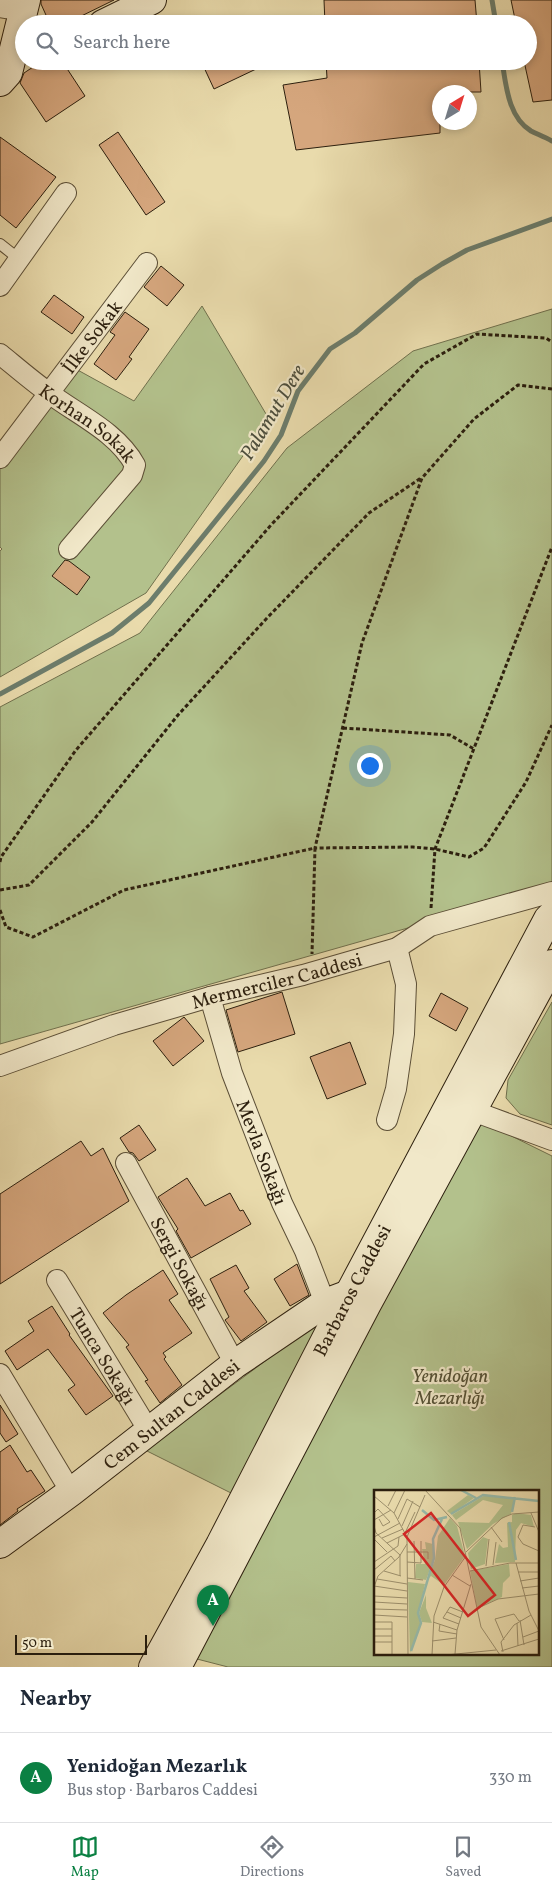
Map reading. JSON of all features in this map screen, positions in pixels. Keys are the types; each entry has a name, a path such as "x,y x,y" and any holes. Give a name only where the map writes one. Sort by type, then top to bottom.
{"main road":[{"path":"121,15 152,0"},
{"path":"12,72 15,22"},
{"name":"Barbaros Caddesi","path":"464,1103 548,919 552,915"},
{"name":"Barbaros Caddesi","path":"153,1667 220,1545 347,1300 464,1103 552,964"},
{"name":"Barbaros Caddesi","path":"178,1667 347,1300"},
{"name":"Cem Sultan Caddesi","path":"0,1544 71,1492 235,1364 347,1300"}],"street":[{"path":"0,286 66,193"},
{"name":"İlke Sokak","path":"0,458 147,263"},
{"name":"Korhan Sokak","path":"0,354 49,394 109,435 129,454 135,464 132,476 69,549"},
{"name":"Mermerciler Caddesi","path":"0,1066 114,1025 210,997 312,972 397,948 430,926 552,892"},
{"path":"387,1120 396,1089 404,1034 406,984 397,948"},
{"name":"Mevla Sokağı","path":"210,997 232,1073 282,1203 305,1251 347,1300"},
{"path":"464,1103 552,1140"},
{"name":"Sergi Sokağı","path":"126,1163 235,1364"},
{"name":"Tunca Sokağı","path":"57,1280 149,1432"},
{"path":"0,1374 71,1492"}],"lane":[{"path":"0,244 19,259"}],"path":[{"path":"0,862 1,857 82,743 271,525 424,364 477,334 546,338 552,342"},
{"path":"0,890 29,885 92,822 178,715 287,597 369,513 422,478 474,419 518,385 552,388"},
{"path":"312,972 315,848 362,644 422,478"},
{"path":"430,926 435,849 552,547"},
{"path":"0,910 6,927 33,937 124,890 315,848 413,847 435,849 469,856 484,848 526,782 552,725"},
{"path":"343,728 450,735 474,749"}],"green space":[{"path":"202,306 269,419 146,593 0,677 0,551 2,549 0,547 0,468 74,368 134,401"},
{"path":"552,309 552,887 0,1044 0,707 140,633 287,448 413,351"},
{"path":"552,1002 552,1125 520,1114 506,1098 508,1080"},
{"name":"Yenidoğan Mezarlığı","path":"475,1118 552,1156 552,1667 228,1667 197,1659 253,1543"},
{"path":"322,1319 231,1493 145,1450"}],"building":[{"path":"41,0 114,0 83,15 46,15"},
{"path":"324,0 475,0 476,15 325,15"},
{"path":"511,0 552,0 552,100 533,102 526,70 537,70 537,15 514,15"},
{"path":"28,70 68,70 85,96 46,122 20,83 24,73"},
{"path":"205,70 254,70 214,89"},
{"path":"327,70 480,70 481,92 477,92 477,85 432,85 432,130 440,130 440,133 296,150 283,85 327,78"},
{"path":"118,132 165,202 146,215 99,145"},
{"path":"0,137 56,177 16,228 0,215"},
{"path":"161,266 184,285 167,306 144,287"},
{"path":"54,295 84,317 72,334 41,312"},
{"path":"125,312 149,329 129,357 132,359 116,380 94,364 115,335 110,332"},
{"path":"65,560 90,577 77,595 52,576"},
{"path":"282,992 295,1034 238,1052 226,1010"},
{"path":"441,993 468,1008 456,1031 429,1016"},
{"path":"184,1017 204,1041 173,1066 153,1041"},
{"path":"350,1042 366,1084 327,1099 310,1057"},
{"path":"139,1125 156,1150 139,1161 133,1153 129,1152 120,1138"},
{"path":"81,1141 91,1156 103,1148 129,1201 0,1284 0,1194"},
{"path":"187,1178 205,1206 230,1193 240,1211 243,1210 251,1224 191,1258 176,1231 178,1229 158,1197"},
{"path":"297,1264 309,1295 290,1306 274,1279"},
{"path":"236,1265 249,1288 244,1291 267,1322 241,1341 225,1320 229,1317 210,1279"},
{"path":"163,1270 178,1294 169,1300 192,1333 163,1353 166,1357 164,1359 182,1385 160,1403 145,1381 148,1380 126,1347 129,1345 103,1313"},
{"path":"52,1306 69,1335 113,1396 86,1415 68,1390 75,1385 48,1349 17,1370 5,1351 34,1331 28,1321"},
{"path":"0,1405 18,1434 6,1442 0,1433"},
{"path":"10,1445 27,1472 31,1470 45,1491 17,1509 18,1511 0,1525 0,1452"}],"waterway":[{"path":"492,0 494,15"},
{"path":"504,70 509,100 517,118 531,131 552,141"},
{"name":"Palamut Dere","path":"0,694 112,633 149,603 264,461 281,435 298,391 330,349 355,333 417,280 442,264 467,250 552,219"}],"place":[{"name":"Yenidoğan Mezarlık","path":"213,1626"}]}
